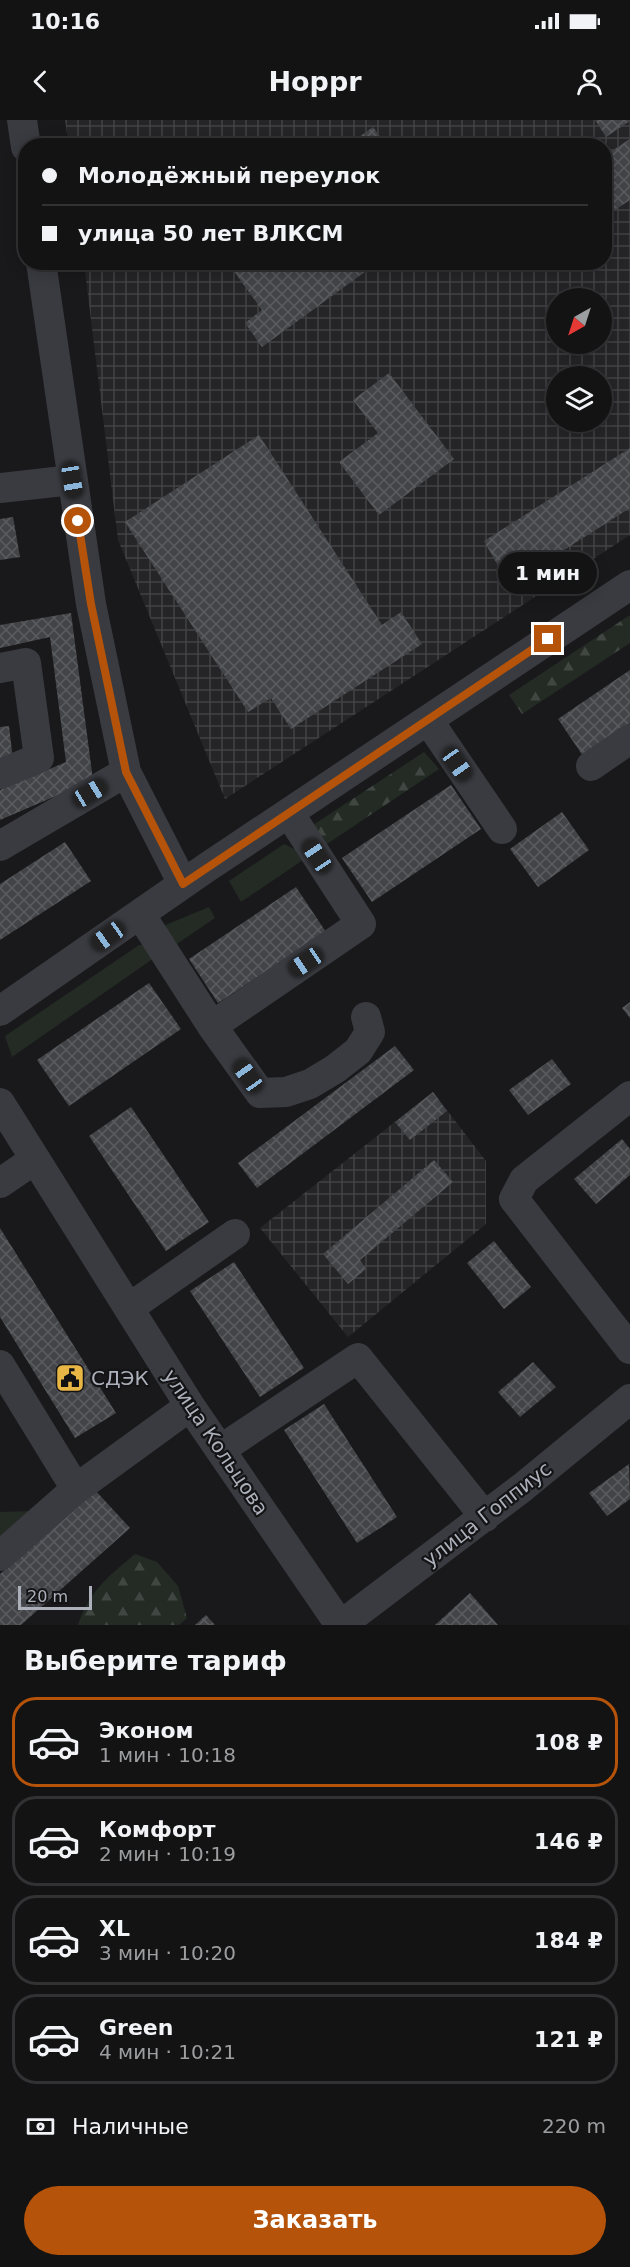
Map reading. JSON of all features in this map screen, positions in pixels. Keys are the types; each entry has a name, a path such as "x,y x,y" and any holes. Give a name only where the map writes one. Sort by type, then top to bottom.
{"street":[{"path":"22,120 25,138"},
{"path":"43,270 91,604 126,772 183,884"},
{"path":"0,488 72,480"},
{"path":"0,1011 183,884 629,587"},
{"path":"0,668 26,663 39,758 0,774"},
{"path":"428,720 502,829"},
{"path":"591,766 630,740"},
{"path":"0,846 126,772"},
{"path":"212,1026 361,924 289,813"},
{"path":"140,914 212,1026 260,1093 286,1092 310,1084 335,1069 358,1051 370,1032 366,1017"},
{"path":"630,1096 524,1180 514,1199 630,1349"},
{"name":"улица Кольцова","path":"0,1103 190,1406 335,1623"},
{"path":"0,1182 34,1160"},
{"path":"129,1308 235,1234"},
{"path":"220,1450 358,1358 484,1517"},
{"path":"0,1365 76,1489"},
{"name":"улица Гоппиус","path":"335,1623 484,1517 630,1400"},
{"path":"0,1556 76,1489 190,1406"}],"shaded area":[{"path":"65,120 630,120 630,535 225,799 118,540 85,270 612,270 612,138 68,138"},
{"path":"433,1092 486,1161 486,1224 348,1337 260,1228"}],"green space":[{"path":"630,615 630,643 522,714 509,695"},
{"path":"424,752 439,769 321,848 310,827"},
{"path":"284,844 309,856 241,902 229,881"},
{"path":"209,907 215,918 171,948 158,928"},
{"path":"147,944 157,956 12,1057 5,1036 139,945"},
{"path":"36,1511 0,1542 0,1512"},
{"path":"135,1554 157,1562 178,1586 187,1618 179,1625 78,1625 94,1593 108,1577"}],"building":[{"path":"595,120 630,120 630,121 606,137"},
{"path":"373,127 381,138 357,138"},
{"path":"630,139 630,200 612,212 612,151"},
{"path":"233,270 366,271 262,347 245,323 262,310"},
{"path":"389,373 454,459 379,515 339,462 378,433 353,400"},
{"path":"259,435 382,625 401,612 422,644 291,729 271,698 248,712 125,522"},
{"path":"630,448 630,508 509,585 484,541"},
{"path":"13,517 20,557 0,560 0,519"},
{"path":"71,613 93,780 0,820 0,790 66,762 50,637 0,648 0,625"},
{"path":"630,670 630,723 583,756 558,719"},
{"path":"9,726 13,760 0,761 0,727"},
{"path":"451,785 481,829 372,902 342,858"},
{"path":"562,812 589,850 538,887 510,849"},
{"path":"65,842 91,881 0,940 0,884"},
{"path":"296,887 326,932 218,1003 189,959"},
{"path":"149,983 181,1029 69,1106 37,1060"},
{"path":"630,1002 630,1018 622,1008"},
{"path":"395,1046 414,1070 257,1188 238,1163"},
{"path":"552,1059 571,1084 528,1115 509,1090"},
{"path":"433,1092 447,1111 410,1140 395,1122"},
{"path":"131,1107 209,1222 166,1251 89,1136"},
{"path":"622,1139 630,1149 630,1175 596,1204 574,1179"},
{"path":"434,1160 453,1182 360,1260 366,1269 348,1284 323,1254"},
{"path":"0,1228 116,1413 75,1438 0,1317"},
{"path":"494,1241 531,1287 504,1309 467,1263"},
{"path":"234,1262 304,1368 260,1397 190,1291"},
{"path":"533,1362 556,1387 520,1417 498,1392"},
{"path":"324,1404 397,1517 357,1543 284,1430"},
{"path":"629,1464 630,1499 607,1516 589,1493"},
{"path":"95,1490 130,1528 21,1625 0,1625 0,1574"},
{"path":"470,1593 498,1625 435,1625"},
{"path":"206,1615 215,1625 195,1625"}],"place":[{"name":"СДЭК","path":"70,1378"}],"route":[{"path":"78,521 91,604 126,772 183,884 548,639"}]}
